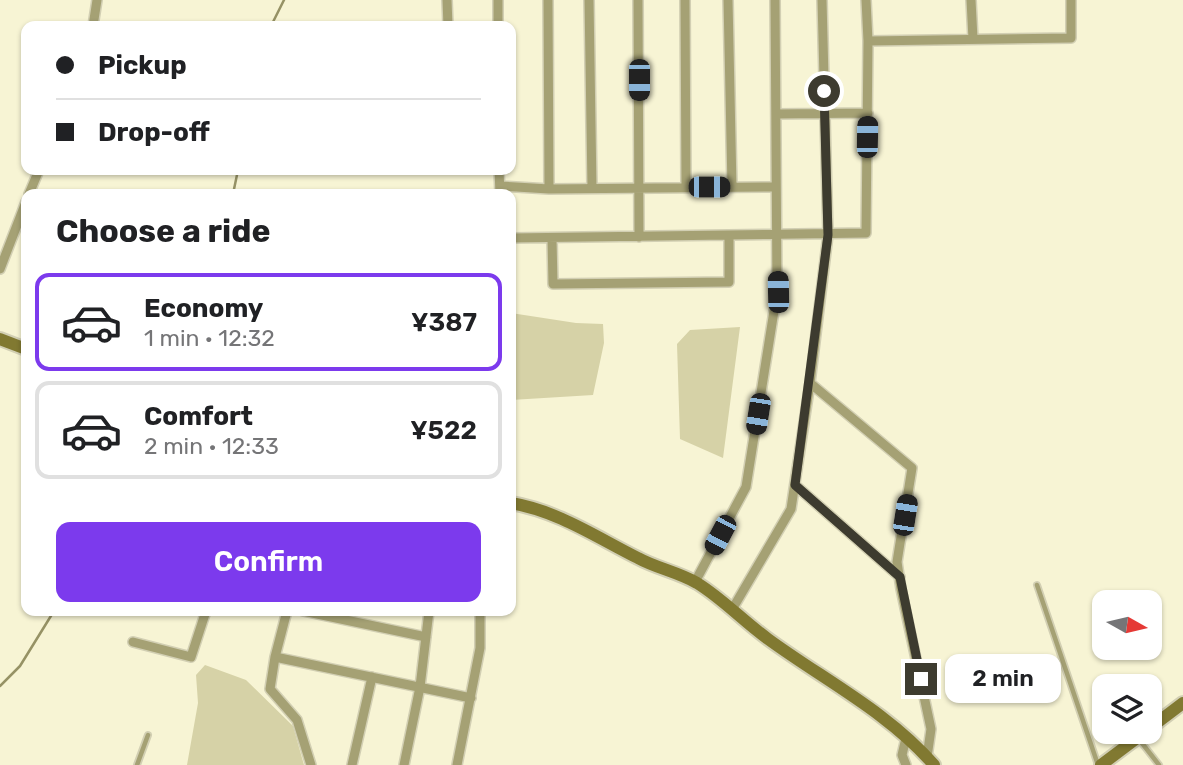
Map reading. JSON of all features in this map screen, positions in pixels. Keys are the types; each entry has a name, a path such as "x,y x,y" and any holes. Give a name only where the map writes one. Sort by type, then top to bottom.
{"street":[{"path":"94,21 97,0"},
{"path":"447,0 448,21"},
{"path":"498,0 498,21"},
{"path":"548,0 549,189"},
{"path":"589,0 592,188"},
{"path":"638,0 639,237"},
{"path":"685,0 686,187"},
{"path":"728,0 732,187"},
{"path":"695,582 746,487 778,292 775,0"},
{"path":"733,608 791,509 810,383 828,235 822,0"},
{"path":"516,238 866,233 866,0"},
{"path":"971,0 973,39"},
{"path":"868,41 1071,37 1071,0"},
{"path":"776,114 868,113"},
{"path":"516,190 776,187"},
{"path":"0,269 21,214"},
{"path":"552,239 553,284 729,282 729,236"},
{"path":"0,339 21,347"},
{"path":"810,383 912,468 897,562 931,729 930,761"},
{"path":"795,485 900,577"},
{"path":"516,504 532,506 564,519 639,559 695,582 733,608 766,638 848,692 906,738 930,761"},
{"path":"133,642 191,657 204,616"},
{"path":"286,616 270,689 297,720 312,765"},
{"path":"327,616 426,637"},
{"path":"404,765 420,687 428,616"},
{"path":"457,765 481,648 480,616"},
{"path":"275,657 471,698"},
{"path":"352,765 372,677"},
{"path":"1162,719 1183,703"},
{"path":"906,738 902,755 906,765"},
{"path":"1099,765 1127,744"}],"lane":[{"path":"1037,585 1099,765"},
{"path":"136,765 148,735"},
{"path":"1147,744 1159,765"}],"shaded area":[{"path":"516,314 576,323 603,324 604,343 593,395 516,400"},
{"path":"740,327 723,458 680,439 677,344 690,330"},
{"path":"205,665 246,680 293,726 304,765 187,765 198,703 196,675"}],"waterway":[{"path":"274,21 284,0"},
{"path":"234,189 237,175"},
{"path":"0,686 20,666 51,616"}],"route":[{"path":"824,91 828,235 795,485 900,577 921,679"}]}
